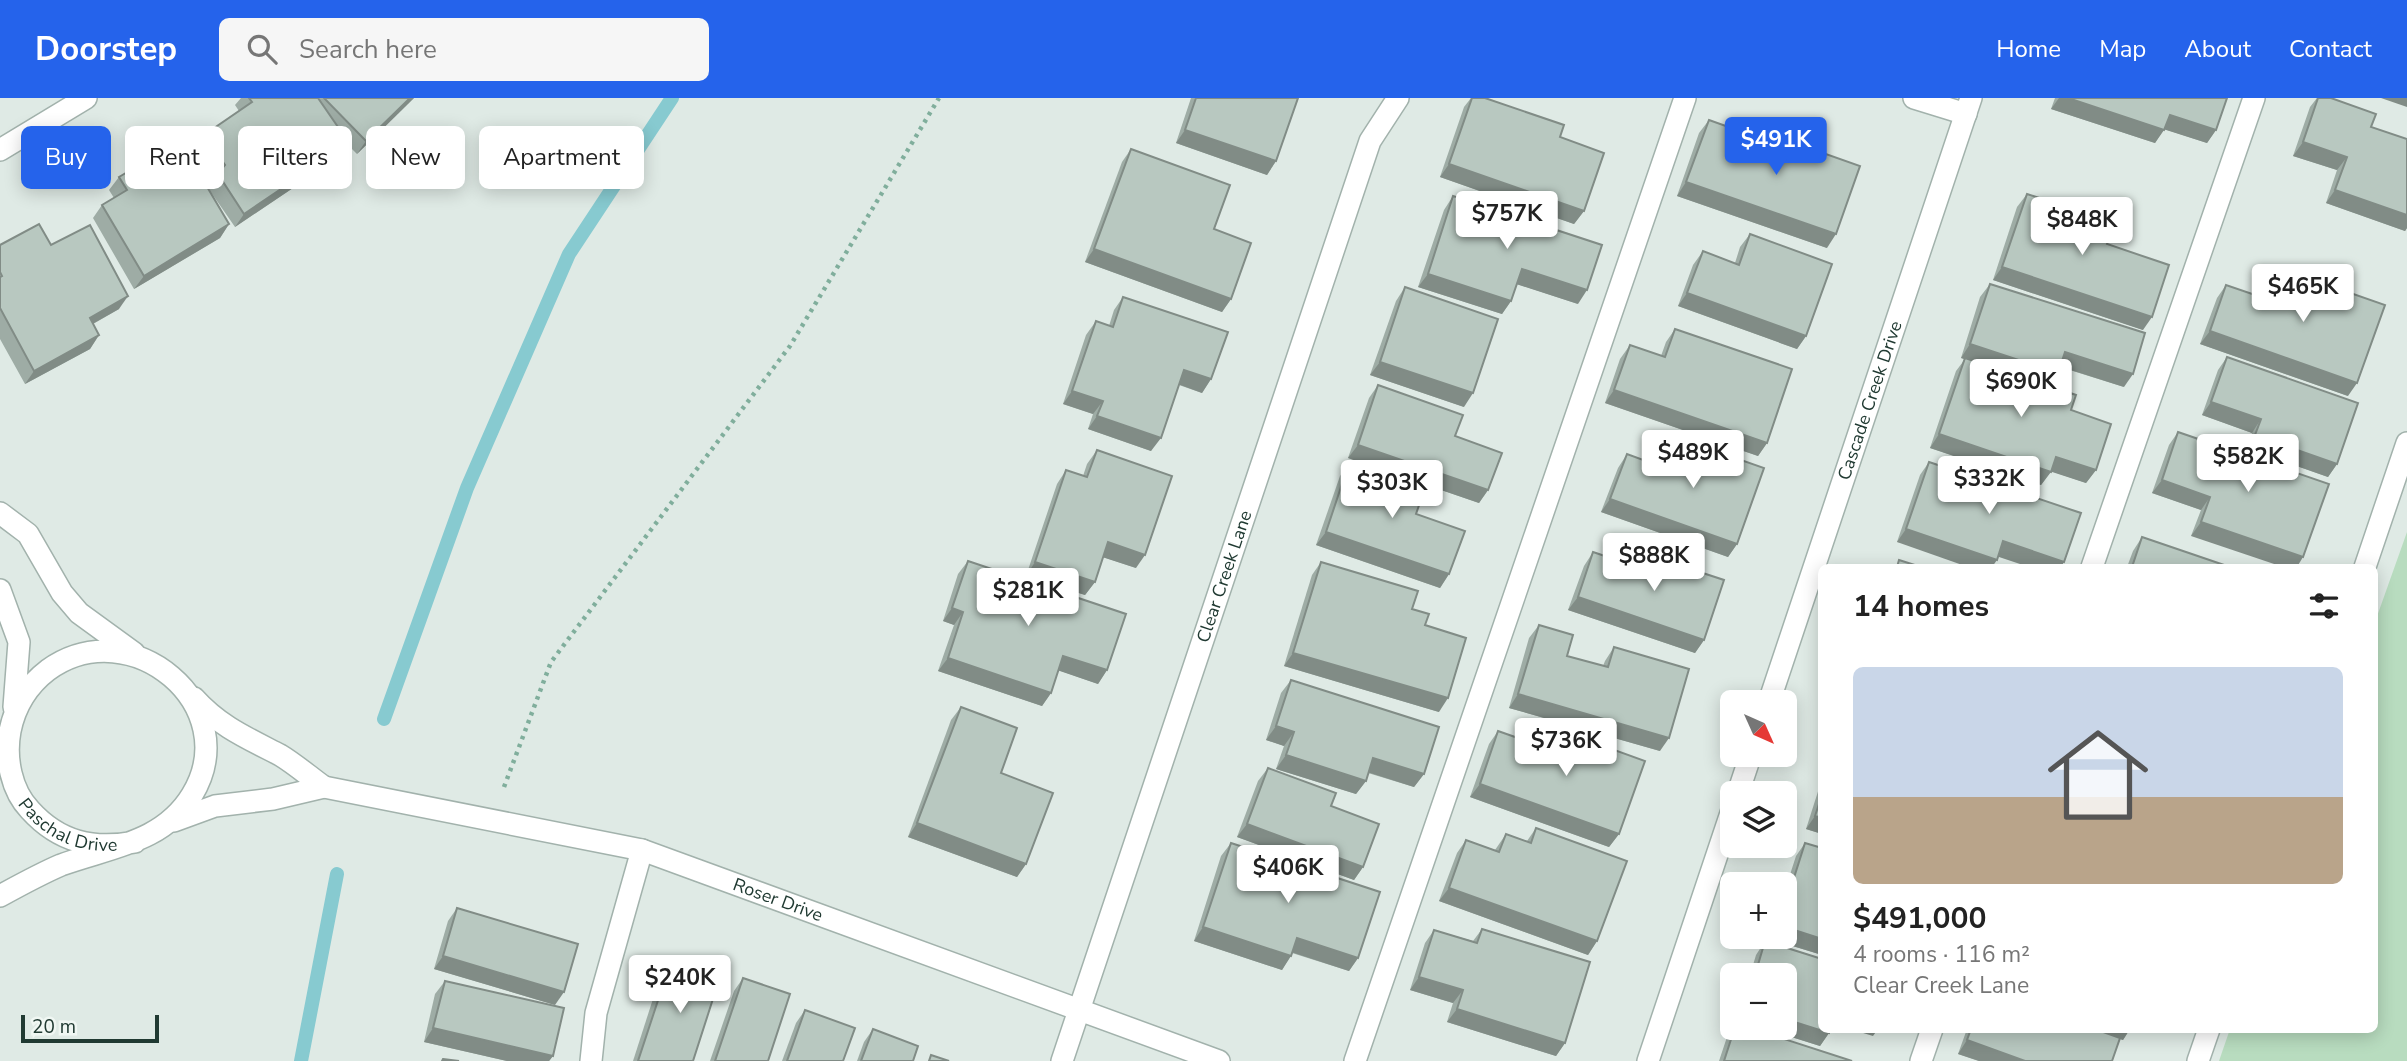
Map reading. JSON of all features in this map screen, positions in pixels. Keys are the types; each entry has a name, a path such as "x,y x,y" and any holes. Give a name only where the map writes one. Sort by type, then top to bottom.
{"street":[{"path":"0,150 86,98"},
{"name":"Clear Creek Lane","path":"1062,1061 1081,1012 1370,141 1398,98"},
{"path":"1354,1061 1685,98"},
{"path":"1914,98 1968,106"},
{"path":"2093,564 2254,98"},
{"name":"Cascade Creek Drive","path":"1773,690 1968,106"},
{"path":"2366,564 2407,443"},
{"path":"0,513 29,534 62,593 79,613 136,654"},
{"path":"0,590 19,642 19,670 13,717"},
{"name":"Paschal Drive","path":"0,766 13,717 22,696 37,679 60,662 95,651 136,654 159,666 179,683 199,719 204,757 195,791 169,823 135,842 62,865 0,896"},
{"path":"179,683 209,715 236,734 282,757 324,787"},
{"name":"Paschal Drive","path":"7,745 13,780 25,804 42,824 65,838 91,846 135,842"},
{"path":"169,823 215,806 273,799 324,787"},
{"name":"Roser Drive","path":"324,787 642,850 1219,1061"},
{"path":"1648,1061 1720,846"},
{"path":"591,1061 596,1013 642,850"},
{"path":"1921,1061 1931,1033"},
{"path":"2199,1061 2208,1033"}],"path":[{"path":"492,821 551,662 790,346 939,98"}],"green space":[{"path":"2407,532 2407,1061 2219,1061 2229,1033 2378,1033 2378,614"}],"building":[{"path":"249,98 318,98 337,126 238,126 238,189 281,189 244,214 224,183 224,126 217,126 252,102"},
{"path":"324,98 410,98 381,126 366,126 366,141"},
{"path":"1196,98 1298,98 1276,161 1185,130"},
{"path":"1472,98 1485,98 1564,125 1560,137 1604,153 1584,211 1449,164"},
{"path":"2068,98 2227,98 2216,130 2170,115 2164,130"},
{"path":"2318,98 2331,98 2376,114 2371,127 2407,139 2407,215 2335,190 2347,157 2303,142"},
{"path":"1709,120 1740,131 1733,150 1760,160 1769,134 1860,166 1836,234 1686,182"},
{"path":"1131,149 1230,185 1214,229 1251,243 1231,299 1094,249"},
{"path":"125,173 125,187 119,177"},
{"path":"208,189 229,224 144,276 102,205 127,190"},
{"path":"2027,194 2115,223 2107,244 2169,265 2152,317 2002,267"},
{"path":"1453,196 1602,245 1587,290 1522,269 1511,301 1428,274"},
{"path":"39,224 51,245 90,225 128,296 90,318 99,335 34,371 0,308 0,245"},
{"path":"1750,234 1832,264 1806,336 1687,293 1703,251 1739,265"},
{"path":"2296,274 2385,305 2357,383 2210,331 2226,285 2258,296 2266,275 2293,285"},
{"path":"1990,284 2145,333 2133,374 2065,352 2058,373 1970,344"},
{"path":"1405,287 1498,319 1473,393 1380,362"},
{"path":"1123,297 1228,332 1211,379 1184,370 1161,438 1097,416 1103,401 1072,391 1096,321 1113,327"},
{"path":"1675,329 1792,369 1767,443 1614,390 1630,345 1665,357"},
{"path":"2227,357 2358,403 2337,464 2255,435 2261,419 2211,402"},
{"path":"1965,358 2076,395 2071,410 2111,424 2096,470 2056,457 2051,472 1939,434"},
{"path":"1378,385 1463,415 1455,436 1502,453 1488,490 1358,445"},
{"path":"2178,432 2329,484 2303,557 2201,522 2210,497 2162,480"},
{"path":"1684,440 1764,468 1737,544 1610,499 1627,454 1673,471"},
{"path":"1097,450 1172,476 1145,555 1108,542 1095,582 1035,562 1066,470 1087,477"},
{"path":"1929,462 2081,513 2064,562 2003,541 1997,560 1906,529"},
{"path":"1349,463 1425,488 1416,514 1465,531 1449,574 1326,532"},
{"path":"2142,537 2221,564 2133,564"},
{"path":"1593,552 1646,570 1651,556 1724,580 1704,640 1578,597"},
{"path":"968,561 1126,614 1107,670 1063,656 1051,693 948,658 963,612 952,608"},
{"path":"1321,562 1418,591 1412,609 1429,614 1425,625 1466,638 1448,698 1293,653"},
{"path":"1539,625 1573,635 1567,656 1608,667 1614,647 1689,669 1669,738 1518,694"},
{"path":"1291,680 1439,727 1424,774 1373,758 1366,781 1286,755 1294,732 1276,726"},
{"path":"961,707 1017,728 1001,773 1053,793 1026,864 917,823"},
{"path":"1498,731 1555,751 1562,731 1645,761 1619,834 1480,784"},
{"path":"1268,768 1336,793 1331,806 1379,824 1363,867 1247,824"},
{"path":"1536,828 1627,861 1597,941 1449,888 1466,840 1499,852 1506,834 1531,843"},
{"path":"1231,843 1380,892 1358,958 1297,938 1291,956 1203,927"},
{"path":"1805,843 1818,847 1818,938 1797,931 1796,872"},
{"path":"457,908 578,944 564,992 443,956"},
{"path":"1482,929 1590,962 1565,1043 1457,1009 1463,990 1419,977 1434,930 1477,943"},
{"path":"1763,949 1790,949 1818,958 1818,1030 1797,1023 1797,963 1759,963"},
{"path":"671,961 720,977 693,1061 638,1061"},
{"path":"743,978 790,994 768,1061 715,1061"},
{"path":"445,981 564,1008 553,1056 433,1028"},
{"path":"805,1010 855,1028 843,1061 787,1061"},
{"path":"873,1029 918,1046 913,1061 861,1061"},
{"path":"1970,1033 2106,1033 2120,1038 2112,1061 2025,1061 1967,1040"},
{"path":"1731,1040 1787,1040 1852,1061 1724,1061"},
{"path":"931,1055 949,1061 929,1061"}],"waterway":[{"path":"384,719 467,488 569,254 672,98"},
{"path":"301,1061 337,874"}]}
